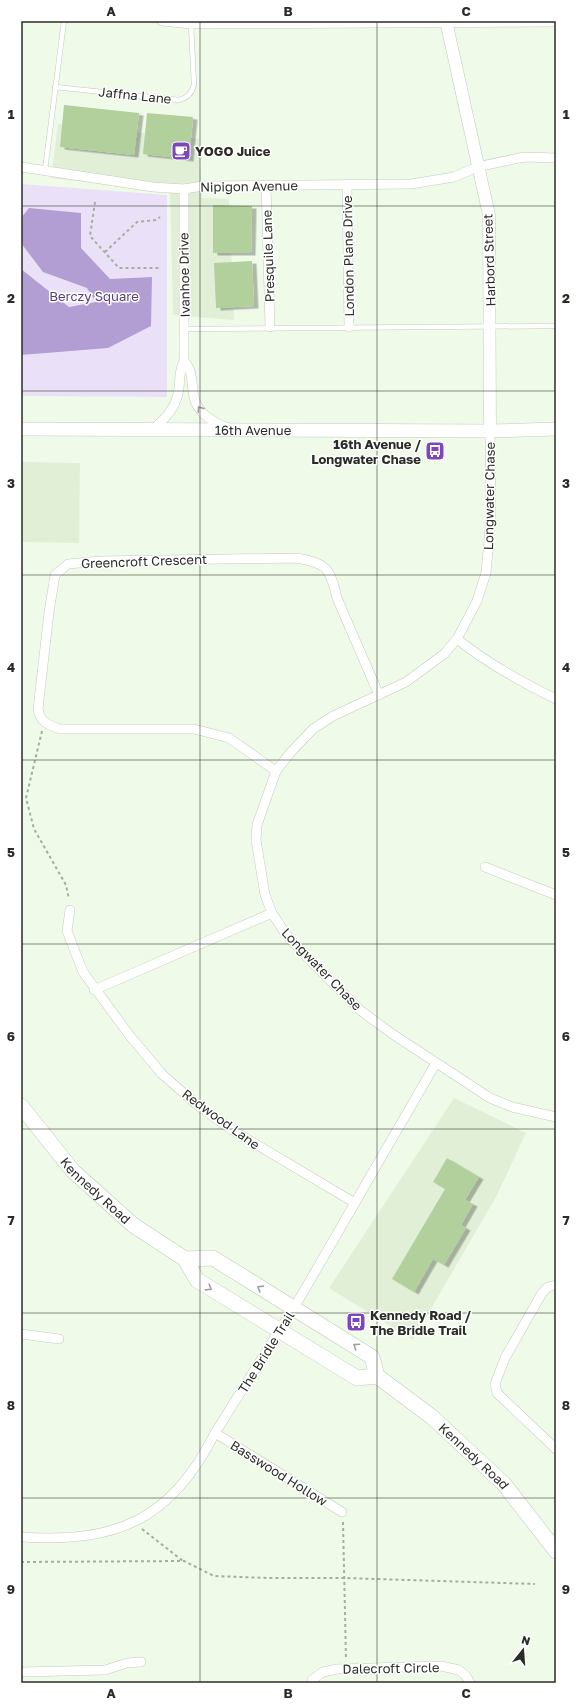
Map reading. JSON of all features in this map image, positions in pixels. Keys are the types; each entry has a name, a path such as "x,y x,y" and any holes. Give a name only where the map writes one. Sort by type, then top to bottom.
{"main road":[{"name":"16th Avenue","path":"21,429 490,431 556,429"},
{"name":"Kennedy Road","path":"21,1106 73,1171 133,1225 185,1259 197,1280 358,1378 377,1376 432,1417 504,1484 556,1551"},
{"path":"185,1259 213,1258 372,1357 377,1376"}],"street":[{"path":"162,21 191,24 556,22"},
{"name":"Harbord Street","path":"446,22 477,167 489,215 490,431"},
{"name":"Nipigon Avenue","path":"21,167 152,187 184,189 203,186 411,184 454,177 477,167 524,157 556,158"},
{"name":"London Plane Drive","path":"347,184 349,327"},
{"name":"Presquile Lane","path":"266,185 270,327"},
{"name":"Ivanhoe Drive","path":"152,430 168,416 175,403 179,388 180,370 184,361 184,189"},
{"name":"Ivanhoe Drive","path":"184,361 190,368 194,399 203,413 219,425 232,430"},
{"name":"Longwater Chase","path":"490,431 491,517 486,573 477,601 457,639 444,654 411,679 333,716 313,729 290,752 276,771 257,825 256,840 265,895 272,913 285,933 360,1010 436,1063 471,1084 490,1098 512,1108 556,1117"},
{"name":"Greencroft Crescent","path":"45,722 39,717 38,708 52,582 55,575 68,564 84,562 296,558 321,564 327,570 333,581 337,598 379,695"},
{"path":"457,639 474,653 520,681 556,699"},
{"path":"45,722 60,729 194,729 205,731 229,738 276,771"},
{"path":"485,867 556,895"},
{"name":"Redwood Lane","path":"70,910 68,931 74,952 83,972 94,990 162,1074 196,1104 277,1158 355,1203"},
{"path":"94,990 272,913"},
{"name":"The Bridle Trail","path":"21,1537 87,1536 110,1532 146,1517 175,1492 204,1455 278,1330 293,1308 436,1063"},
{"path":"556,1285 548,1287 542,1293 505,1358 495,1384 497,1393 556,1449"},
{"path":"21,1334 60,1338"},
{"name":"Basswood Hollow","path":"216,1433 342,1512"},
{"path":"21,1672 105,1670 126,1663 140,1662"},
{"name":"Dalecroft Circle","path":"312,1683 312,1680 323,1672 346,1668 450,1667 459,1670 466,1676 470,1683"}],"lane":[{"path":"44,170 64,21"},
{"name":"Jaffna Lane","path":"55,87 179,100 184,99 191,93 194,85 191,24"},
{"path":"185,329 270,327 556,326"}],"path":[{"path":"95,202 90,236 118,268 161,268"},
{"path":"105,252 137,222 156,220 160,217"},
{"path":"45,722 37,747 26,798 34,828 66,885 70,910"},
{"path":"342,1512 345,1578 346,1668"},
{"path":"134,1523 184,1562 214,1576 345,1578 535,1584"},
{"path":"21,1562 184,1562"}],"shaded area":[{"path":"58,124 199,139 202,198 229,199 234,320 173,315 170,191 51,178"},
{"path":"29,208 81,213 81,248 110,279 152,277 151,326 108,348 21,355 21,269 69,307 96,302 87,288 43,272 21,243 21,218"},
{"path":"21,462 80,463 79,543 21,542"},
{"path":"454,1098 526,1133 497,1195 413,1340 329,1288"}],"green space":[{"name":"Berczy Square","path":"21,184 167,195 167,397 21,396"}],"building":[{"path":"64,105 139,113 134,155 60,147"},
{"path":"147,113 193,117 189,159 143,154"},
{"path":"213,205 252,206 251,253 213,253"},
{"path":"252,261 254,306 216,308 214,263"},
{"path":"447,1158 479,1177 465,1200 473,1204 461,1225 466,1228 444,1265 433,1259 414,1292 392,1279 445,1189 433,1182"}],"place":[{"name":"YOGO Juice","path":"181,151"},
{"name":"16th Avenue / Longwater Chase","path":"435,451"},
{"name":"Kennedy Road / The Bridle Trail","path":"356,1322"}]}
